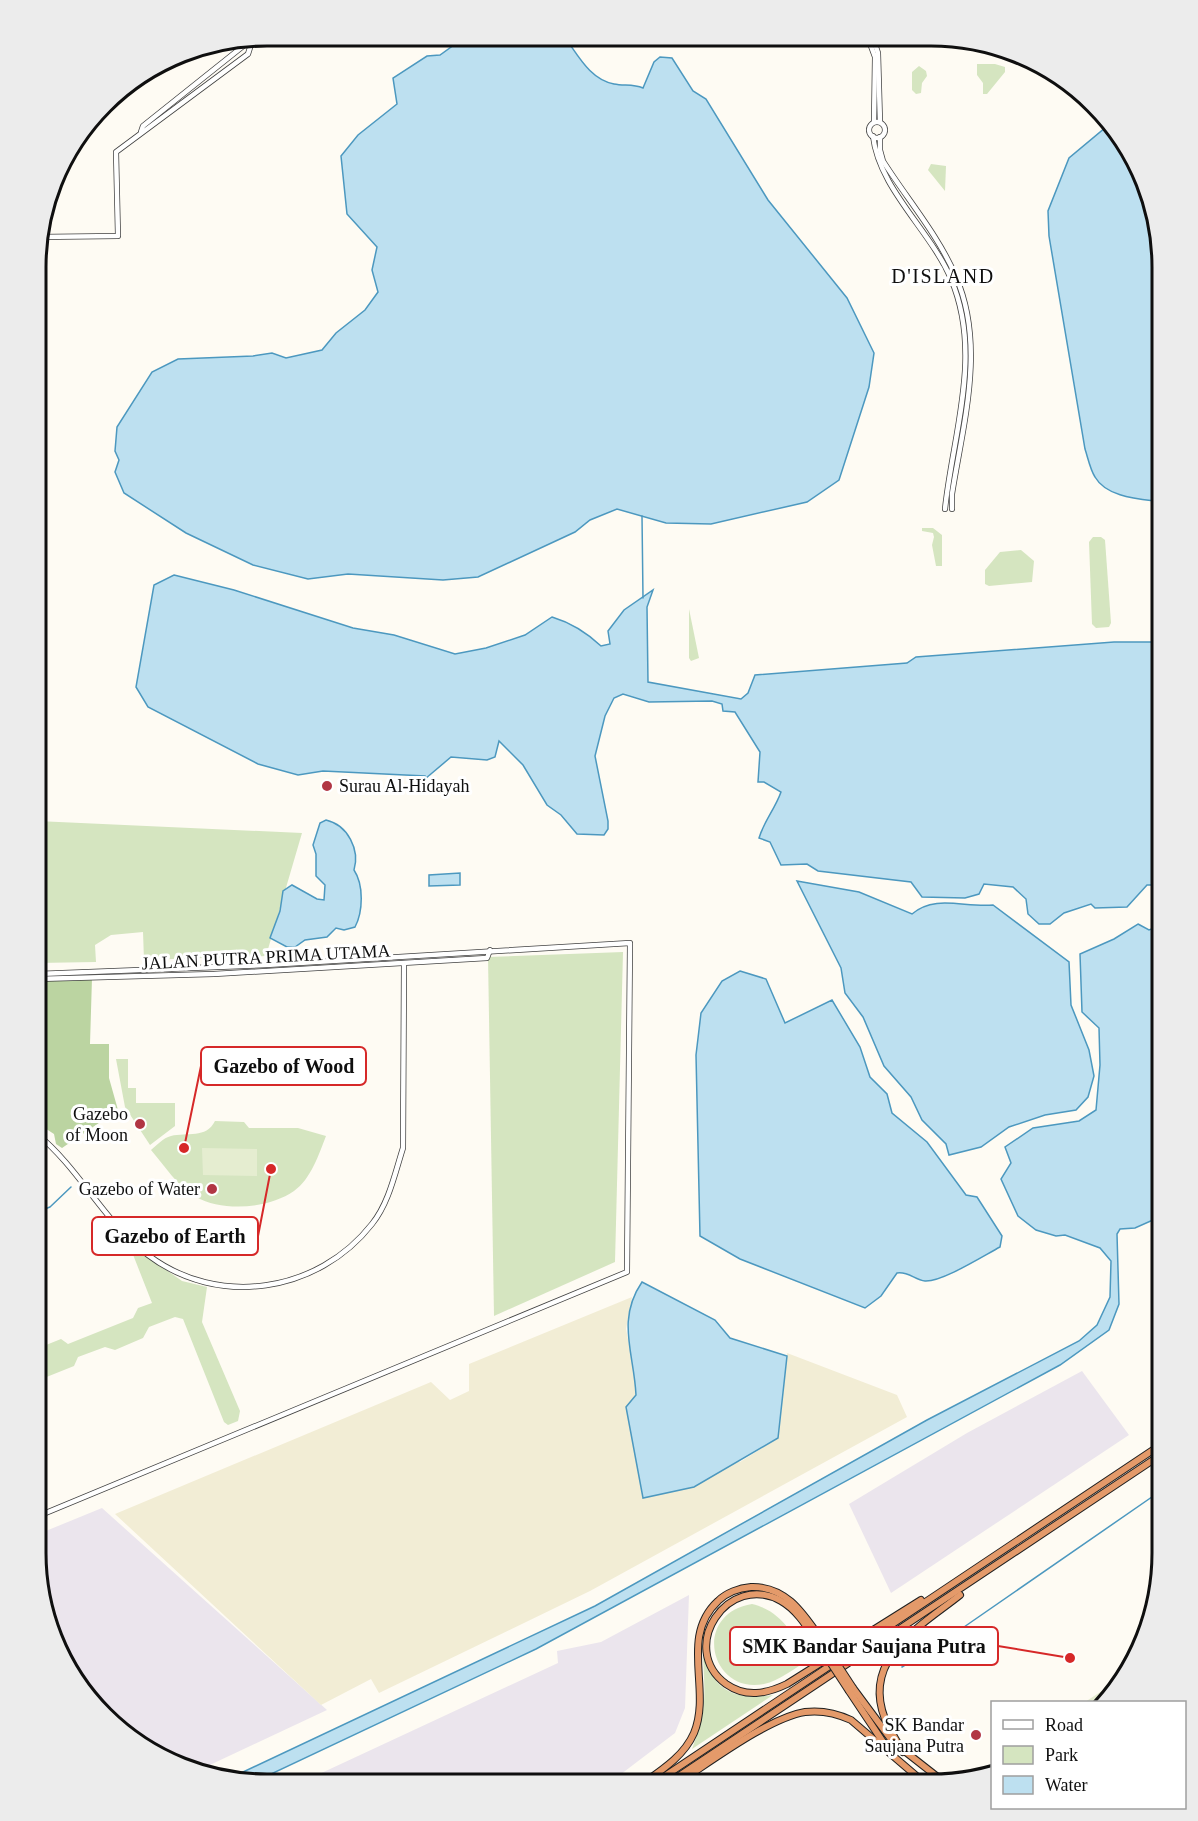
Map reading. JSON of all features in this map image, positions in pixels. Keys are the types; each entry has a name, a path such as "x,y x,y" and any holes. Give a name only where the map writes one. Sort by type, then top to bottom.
{"highway":[{"path":"668,1774 1152,1451"},
{"path":"682,1774 996,1567 1152,1460"},
{"path":"819,1640 791,1608 775,1598 759,1595 743,1596 726,1604 709,1624 705,1640 711,1666 724,1683 741,1692 766,1692 787,1684 992,1556"},
{"path":"903,1752 882,1709 881,1688 890,1657 903,1639 919,1625 996,1567"},
{"path":"655,1774 677,1758 694,1734 700,1710 699,1632 707,1614 721,1599 749,1587 778,1592 797,1606 892,1756"},
{"path":"851,1690 878,1725 903,1752 933,1774"},
{"path":"692,1774 783,1719 803,1712 826,1712 851,1720 914,1774"}],"street":[{"path":"871,46 875,57 877,83"},
{"path":"876,46 878,53 877,122 869,129 873,136 878,163 940,258 951,279 962,314 966,366 945,509"},
{"path":"247,47 248,54"},
{"path":"48,237 118,236 116,152 248,54 250,47"},
{"path":"141,132 143,126 238,48"},
{"path":"877,122 885,129 880,137 883,161 946,256 956,277 968,314 971,366 952,494 952,509"},
{"path":"873,136 880,137"},
{"name":"JALAN PUTRA PRIMA UTAMA","path":"46,974 266,965 630,943 627,1272 46,1513"},
{"name":"JALAN PUTRA PRIMA UTAMA","path":"46,979 404,964 487,958 490,950"},
{"path":"46,1142 65,1160 134,1244 181,1275 229,1288 267,1287 308,1275 341,1255 373,1223 384,1204 403,1148 404,964"}],"shaded area":[{"path":"632,1297 626,1329 635,1375 636,1396 740,1462 778,1438 787,1353 897,1395 907,1417 590,1591 379,1693 371,1679 321,1705 115,1514 431,1382 450,1400 469,1391 469,1364"},
{"path":"1082,1371 1129,1435 891,1593 849,1504 967,1433"},
{"path":"102,1508 327,1710 207,1766 183,1758 157,1745 111,1710 92,1688 69,1651 58,1625 48,1582 46,1531"},
{"path":"689,1595 685,1708 675,1733 621,1774 319,1774 558,1663 557,1651 601,1642"}],"green space":[{"path":"977,64 995,64 1005,67 1005,72 987,94 983,94 983,83 977,75"},
{"path":"919,66 926,71 927,76 922,83 921,93 916,94 912,90 912,72"},
{"path":"931,164 946,166 945,191 928,170"},
{"path":"922,528 933,528 942,535 942,566 936,566 932,545 933,533 922,531"},
{"path":"1093,537 1101,537 1105,540 1111,623 1109,627 1096,628 1092,624 1089,542"},
{"path":"1021,550 1034,561 1032,582 989,586 985,584 985,570 1000,552"},
{"path":"689,609 699,658 691,661 689,658"},
{"path":"46,821 302,833 266,956 144,960 143,932 111,935 95,945 96,962 46,963"},
{"path":"623,952 615,1262 494,1316 488,957"},
{"path":"92,978 90,1044 109,1044 109,1078 118,1110 62,1148 56,1144 54,1134 46,1129 46,981"},
{"path":"116,1059 128,1059 128,1088 136,1088 136,1103 175,1103 175,1126 150,1145 125,1107"},
{"path":"215,1121 244,1122 249,1128 298,1128 326,1136 310,1173 294,1191 272,1202 259,1205 219,1205 189,1193 151,1150 168,1137 201,1133 211,1127"},
{"path":"202,1148 257,1149 257,1176 203,1175"},
{"path":"135,1248 182,1281 207,1287 202,1322 240,1411 238,1421 228,1425 224,1422 183,1319 175,1317 149,1327 143,1338 115,1350 105,1347 78,1357 74,1366 46,1377 46,1345 61,1339 68,1344 133,1318 138,1308 152,1303 132,1252"},
{"path":"752,1604 762,1607 779,1618 792,1633 809,1660 781,1677 764,1684 745,1684 731,1678 720,1666 715,1652 715,1637 721,1622 733,1611"},
{"path":"703,1656 714,1678 729,1691 748,1696 773,1695 692,1749 703,1713"},
{"path":"1106,1689 1095,1701 1087,1701"}],"water":[{"path":"452,46 571,46 586,67 599,78 614,84 643,88 654,62 660,57 672,58 693,91 706,99 768,200 847,298 874,353 869,387 839,480 807,502 711,524 666,523 617,509 590,520 575,532 478,577 443,580 348,574 308,579 253,565 186,533 124,493 115,472 119,460 115,451 117,427 152,372 178,359 272,353 286,358 322,350 336,333 365,310 378,292 372,270 377,247 347,214 341,156 358,135 397,104 393,78 427,56 440,55"},
{"path":"1103,130 1129,170 1144,210 1150,239 1152,268 1152,501 1125,496 1100,484 1092,471 1085,449 1049,236 1048,211 1069,158"},
{"path":"174,575 234,590 353,628 394,635 455,654 486,648 525,635 552,617 578,628 601,646 610,644 608,631 624,610 653,590 647,607 648,682 741,699 748,693 755,675 907,663 916,657 1114,642 1152,642 1152,885 1147,885 1127,907 1095,908 1091,904 1064,913 1050,924 1039,924 1028,914 1026,899 1013,887 984,884 979,894 965,898 922,897 911,882 818,871 807,864 781,865 770,842 759,838 781,792 764,782 758,782 760,752 735,712 723,711 722,704 712,701 649,702 623,694 614,698 605,716 595,756 608,821 608,829 604,835 577,834 561,815 547,805 523,765 499,741 495,757 487,760 451,757 425,779 425,776 323,771 298,775 258,764 148,707 136,687 154,585"},
{"path":"326,820 340,827 354,847 354,870 361,891 358,921 355,927 344,930 336,928 327,937 305,940 295,947 287,947 270,938 280,911 283,891 292,885 317,899 324,900 325,885 316,876 316,854 313,845 320,823"},
{"path":"460,873 460,885 429,886 429,875"},
{"path":"797,881 859,892 912,914 921,908 940,903 993,905 1069,962 1071,1005 1089,1050 1094,1076 1088,1097 1076,1110 1045,1115 1009,1127 981,1147 949,1155 946,1144 922,1120 911,1097 884,1066 863,1017 845,993 841,968"},
{"path":"1138,924 1149,930 1152,929 1152,1220 1135,1228 1120,1229 1117,1234 1119,1304 1109,1330 1060,1365 536,1649 271,1774 241,1773 595,1606 927,1420 1079,1341 1097,1325 1110,1297 1111,1261 1100,1248 1065,1235 1056,1236 1036,1230 1018,1216 1001,1179 1011,1163 1005,1147 1033,1128 1079,1121 1096,1110 1100,1065 1099,1028 1082,1012 1080,954 1114,939"},
{"path":"740,971 766,979 785,1023 832,1000 860,1047 870,1077 887,1094 892,1113 927,1142 966,1195 977,1197 1002,1236 1000,1247 952,1273 932,1280 925,1281 905,1273 897,1273 881,1296 865,1308 740,1259 700,1236 696,1055 701,1013 722,981"},
{"path":"642,1282 715,1320 730,1338 787,1356 778,1438 694,1487 643,1498 626,1407 636,1395 628,1323 634,1296"}],"waterway":[{"path":"642,516 643,598"},
{"path":"46,1209 71,1187"},
{"path":"902,1667 964,1627 1152,1497"}],"place":[{"name":"Surau Al-Hidayah","path":"327,786"},
{"name":"Gazebo of Moon","path":"140,1124"},
{"name":"Gazebo of Wood","path":"184,1148"},
{"name":"Gazebo of Earth","path":"271,1169"},
{"name":"Gazebo of Water","path":"212,1189"},
{"name":"SMK Bandar Saujana Putra","path":"1070,1658"},
{"name":"SK Bandar Saujana Putra","path":"976,1735"}],"district":[{"name":"D'ISLAND","path":"943,276"}]}
